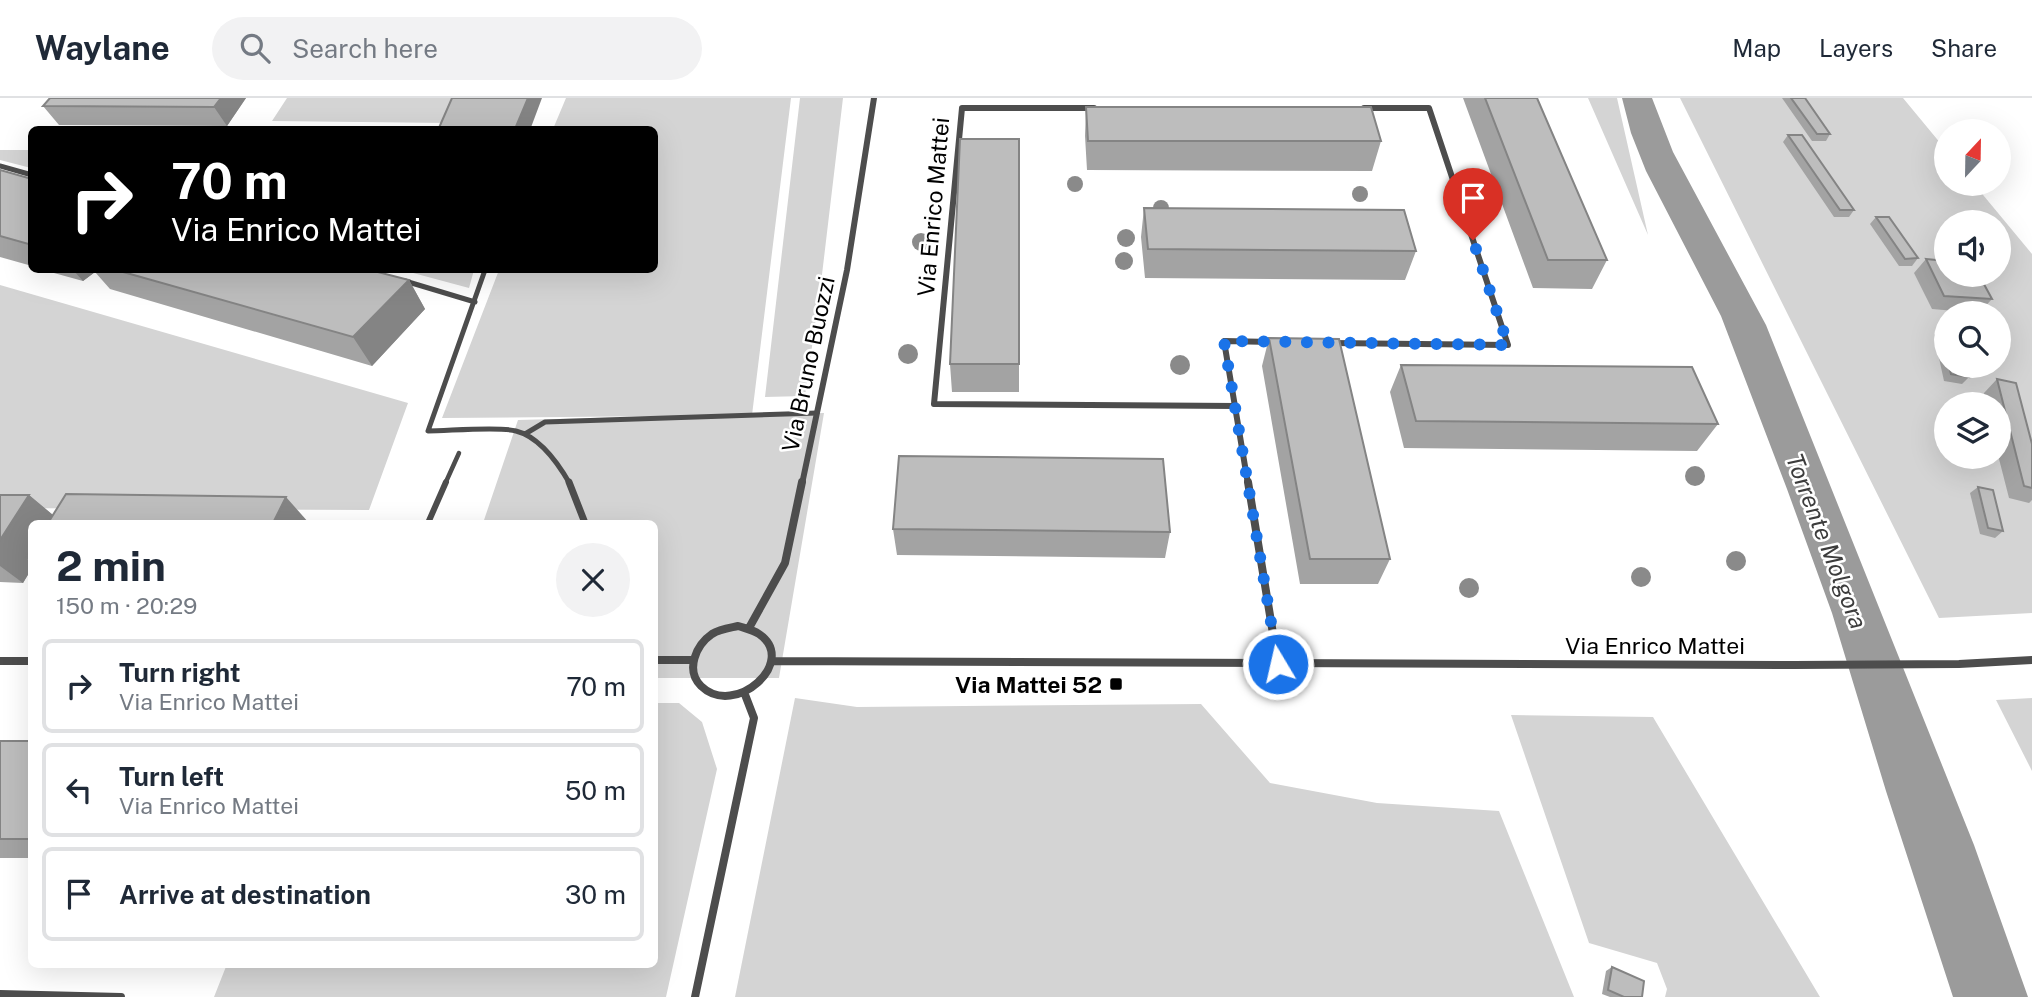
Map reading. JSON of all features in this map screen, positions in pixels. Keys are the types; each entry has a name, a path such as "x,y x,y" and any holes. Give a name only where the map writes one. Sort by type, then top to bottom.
{"street":[{"name":"Via Bruno Buozzi","path":"749,628 785,563 847,270 874,98"},
{"name":"Via Enrico Mattei","path":"1100,108 962,108 934,404 1236,406"},
{"path":"1318,342 1508,345 1429,108 1361,108"},
{"path":"0,166 28,174"},
{"path":"484,273 428,431 515,430 525,434 564,473 583,520"},
{"path":"403,280 475,302"},
{"path":"1278,664 1224,341 1291,342"},
{"path":"525,434 545,422 817,414"},
{"path":"738,626 749,628 760,633 772,650 772,661 763,679 744,692 731,696 706,690 697,682 692,672 693,660 704,640 714,633 738,626"},
{"path":"658,660 693,660"},
{"name":"Via Enrico Mattei","path":"772,661 1959,664 2032,660"},
{"path":"0,662 28,662"},
{"path":"695,997 754,718 744,692"},
{"path":"0,994 121,997"}],"lane":[{"path":"429,520 459,453"}],"shaded area":[{"path":"287,98 461,98 449,123 272,121"},
{"path":"566,98 791,98 752,415 824,413 779,678 658,678 658,520 484,520 518,420 671,416 442,418 498,273 658,273 658,126 554,126"},
{"path":"800,98 843,98 805,396 765,397"},
{"path":"1588,98 1617,98 1648,235"},
{"path":"1680,98 1903,98 1934,135 1934,196 1984,196 1996,210 1934,210 1934,287 2011,287 2011,229 2032,254 2032,613 1939,618"},
{"path":"0,150 28,150 28,167 0,160"},
{"path":"413,273 473,273 469,288"},
{"path":"0,285 408,403 369,510 0,508"},
{"path":"795,698 857,707 1201,704 1270,783 1377,803 1499,811 1574,997 735,997"},
{"path":"2032,698 2032,771 1996,700"},
{"path":"658,703 679,703 702,722 717,769 666,997 214,997 225,968 658,968"},
{"path":"1511,715 1653,717 1820,997 1665,997 1667,989 1657,963 1589,943"}],"water":[{"name":"Torrente Molgora","path":"1622,98 1652,98 1673,152 1766,325 1974,845 2028,997 1953,997 1832,613 1787,489 1721,316 1646,171 1631,133"}],"building":[{"path":"50,98 221,98 214,107 43,106"},
{"path":"452,98 528,98 516,126 440,126"},
{"path":"1485,98 1537,98 1607,260 1548,260"},
{"path":"1791,98 1805,98 1830,134 1817,134"},
{"path":"1086,107 1371,107 1381,141 1088,141"},
{"path":"1788,135 1802,135 1854,210 1840,210"},
{"path":"960,139 1019,139 1019,364 950,364"},
{"path":"0,170 28,178 28,244 0,236"},
{"path":"1144,208 1404,210 1416,251 1148,249"},
{"path":"1876,217 1889,217 1918,258 1905,259"},
{"path":"1926,259 1934,260 1934,275"},
{"path":"127,273 382,273 409,280 353,337"},
{"path":"1940,287 1986,287 1992,299 1944,296"},
{"path":"1269,338 1339,339 1390,559 1310,559"},
{"path":"1401,365 1692,367 1718,424 1416,421"},
{"path":"1997,379 2016,383 2032,444 2032,488 2024,486 2011,434 2011,392 2000,392"},
{"path":"899,456 1163,459 1170,532 893,529"},
{"path":"1978,487 1993,490 2003,531 1988,528"},
{"path":"66,494 286,497 274,520 50,520"},
{"path":"0,495 29,495 0,540"},
{"path":"0,741 28,741 28,839 0,839"},
{"path":"1612,967 1644,981 1642,997 1624,997 1608,990"}],"place":[{"name":"Via Mattei 52","path":"1116,684"}],"route":[{"path":"1278,664 1224,341 1508,345 1473,240"}]}
